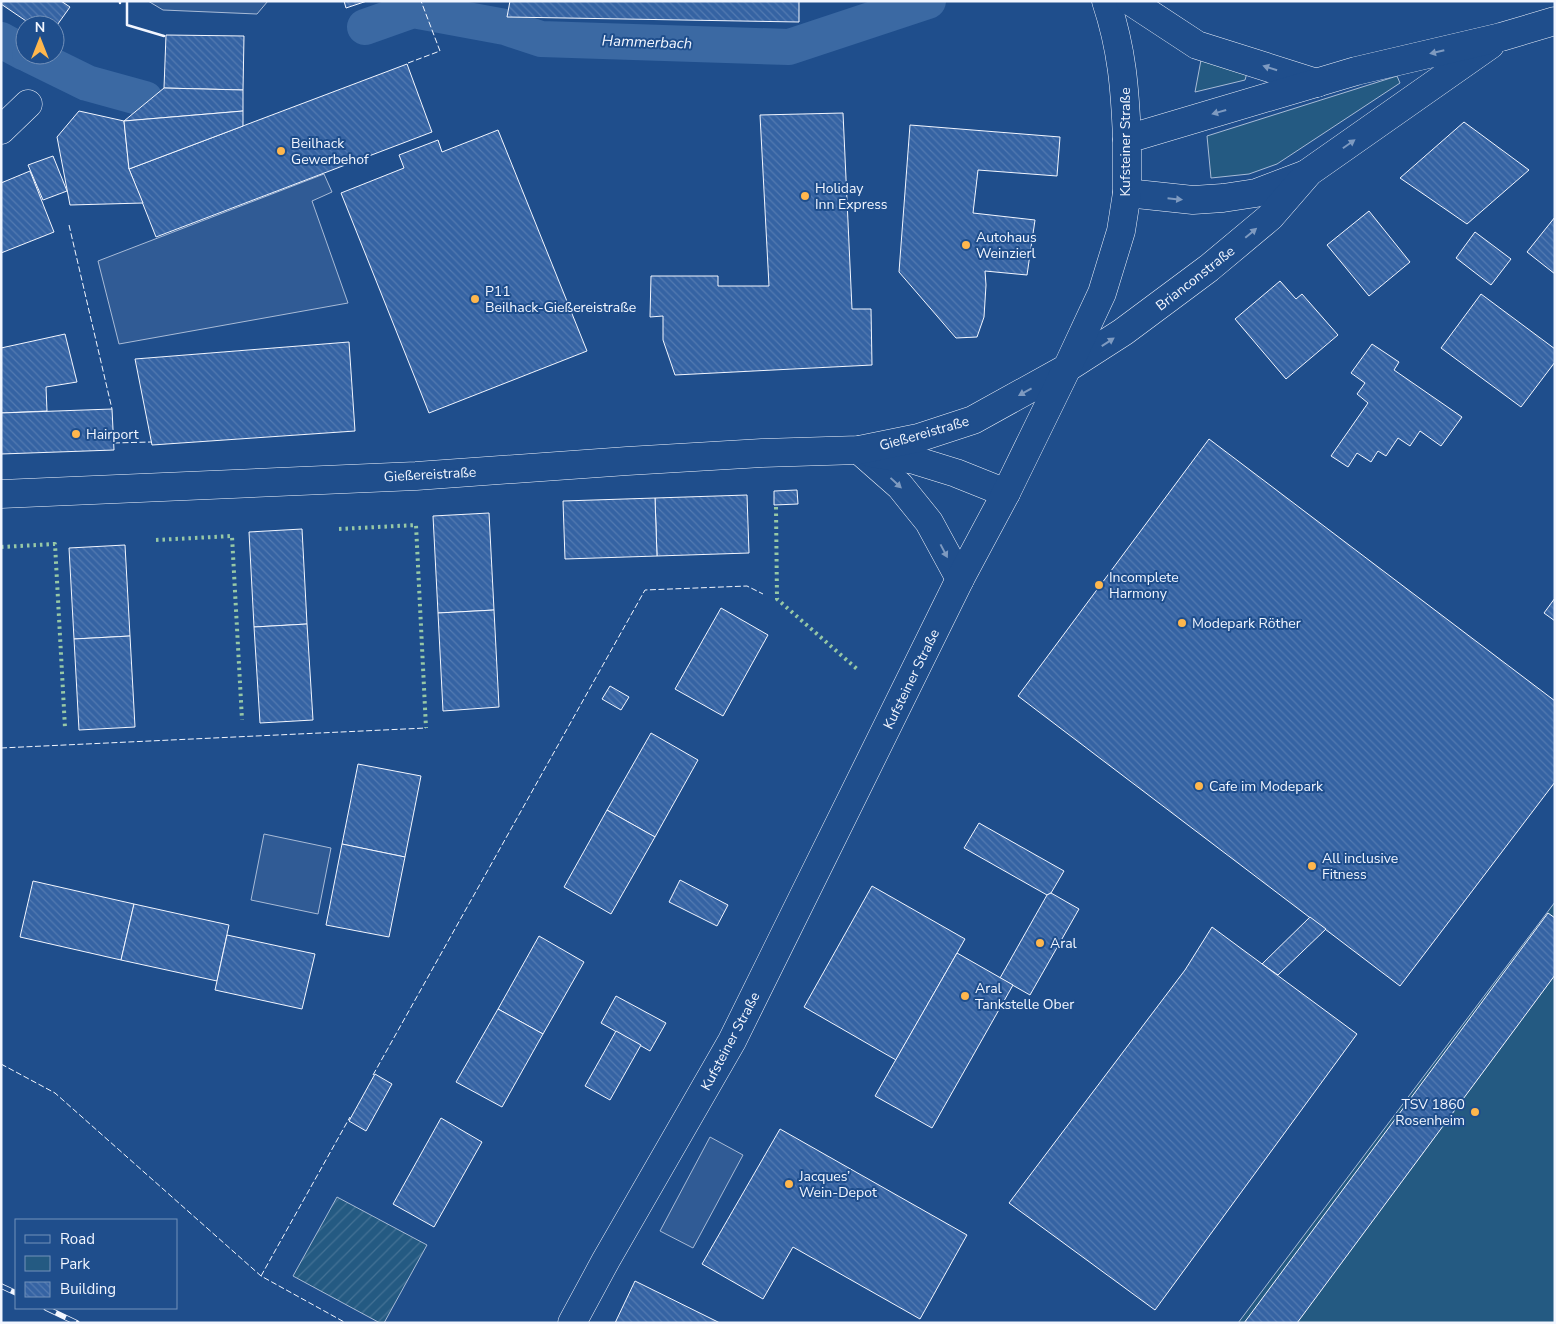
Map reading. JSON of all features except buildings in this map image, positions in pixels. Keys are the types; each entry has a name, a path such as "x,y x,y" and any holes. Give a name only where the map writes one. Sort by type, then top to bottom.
{"main road":[{"name":"Kufsteiner Straße","path":"572,1323 606,1260 732,1041 960,580 1006,493 1102,293 1121,231 1127,194 1128,139 1122,63 1106,1"},
{"path":"1130,1 1197,44 1316,83"},
{"name":"Brianconstraße","path":"1128,139 1356,71 1501,37 1555,21"},
{"name":"Brianconstraße","path":"1067,368 1123,332 1209,268 1270,217 1310,172 1501,37"},
{"path":"1,130 28,104"},
{"name":"Brianconstraße","path":"1127,194 1194,200 1223,198 1256,193 1310,172"},
{"name":"Gießereistraße","path":"1,494 416,476 762,453 859,450 918,438 973,420 1067,368"},
{"name":"Gießereistraße","path":"859,450 914,460 956,473 1006,493"},
{"name":"Gießereistraße","path":"859,450 900,486 929,522 960,580"}],"green space":[{"path":"1201,60 1247,73 1245,80 1195,92"},
{"path":"1397,76 1400,83 1277,164 1249,174 1211,178 1207,136"},
{"name":"TSV 1860 Rosenheim","path":"1555,902 1555,1323 1238,1323"},
{"path":"337,1197 427,1245 384,1323 380,1323 293,1276"}],"shaded area":[{"path":"148,1 268,1 257,14 163,10"},
{"path":"324,174 332,192 312,201 348,303 119,344 98,261"},
{"path":"264,834 331,848 318,914 251,900"},
{"path":"710,1137 743,1155 693,1248 660,1231"}],"waterway":[{"name":"Hammerbach","path":"365,27 413,10 505,27 541,39 789,47 928,1"},
{"name":"Hammerbach","path":"1,40 15,48"},
{"name":"Hammerbach","path":"50,65 87,83 145,99"}],"railway":[{"path":"1,1286 15,1293"},
{"path":"48,1309 77,1323"}],"hedge":[{"path":"776,507 777,599 857,669"},
{"path":"339,529 416,525 426,728"},
{"path":"156,540 232,536 242,720"},
{"path":"1,547 55,544 65,728"}],"fence":[{"path":"408,63 440,51 421,1"},
{"path":"69,225 112,409"},
{"path":"114,443 151,442"},
{"path":"373,1075 645,590 747,586 763,594"},
{"path":"1,748 426,728"},
{"path":"1,1064 55,1093 261,1276 346,1323"},
{"path":"261,1276 350,1117"}],"wall":[{"path":"127,1 127,25 164,36"}],"place":[{"name":"Beilhack Gewerbehof","path":"281,151"},
{"name":"Holiday Inn Express","path":"805,196"},
{"name":"Autohaus Weinzierl","path":"966,245"},
{"name":"P11 Beilhack-Gießereistraße","path":"475,299"},
{"name":"Hairport","path":"76,434"},
{"name":"Incomplete Harmony","path":"1099,585"},
{"name":"Modepark Röther","path":"1182,623"},
{"name":"Cafe im Modepark","path":"1199,786"},
{"name":"All inclusive Fitness","path":"1312,866"},
{"name":"Aral","path":"1040,943"},
{"name":"Aral Tankstelle Ober","path":"965,996"},
{"name":"TSV 1860 Rosenheim","path":"1475,1112"},
{"name":"Jacques’ Wein-Depot","path":"789,1184"}]}
